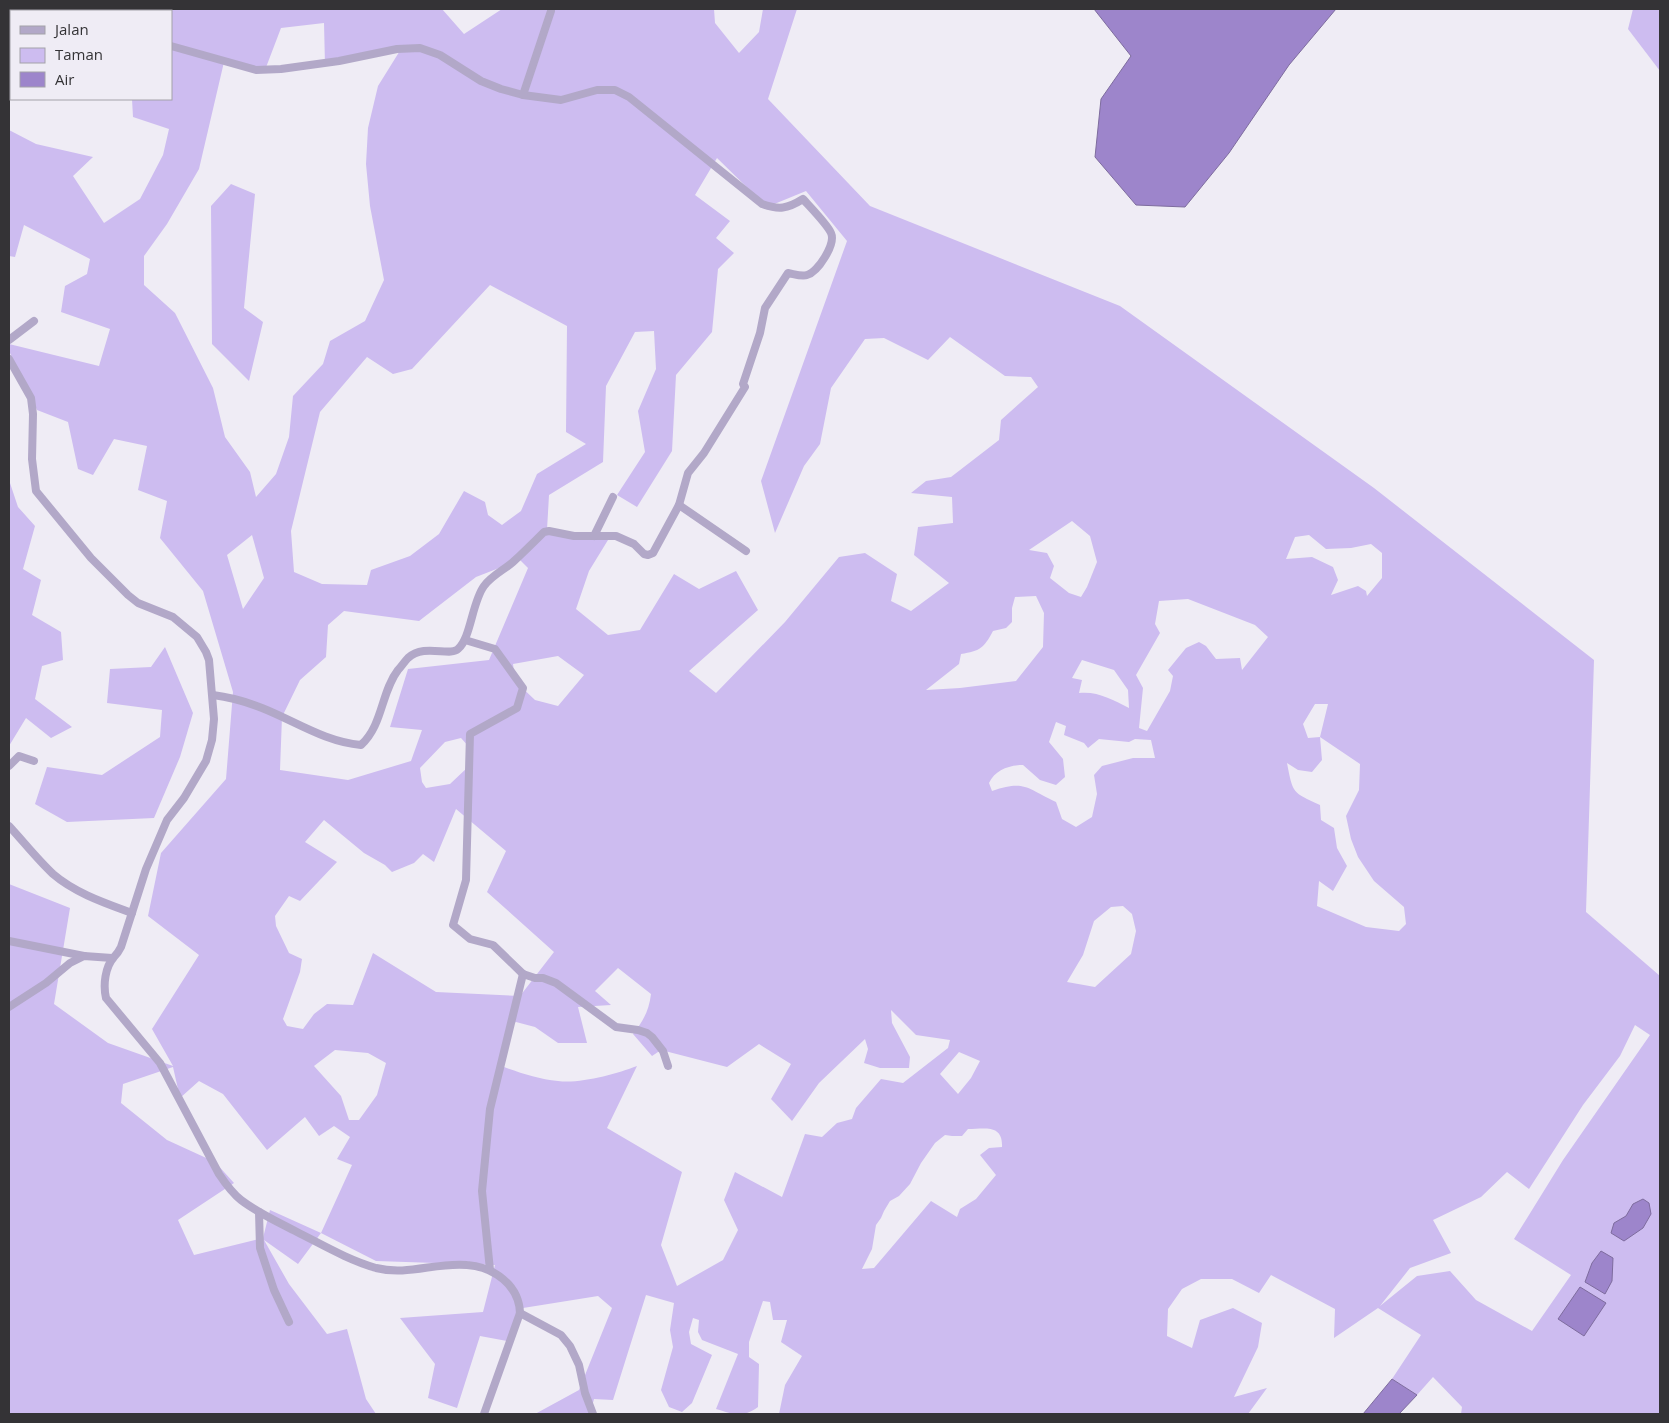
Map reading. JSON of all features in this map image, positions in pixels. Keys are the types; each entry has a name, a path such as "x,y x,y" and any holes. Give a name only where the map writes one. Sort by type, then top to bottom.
{"street":[{"path":"524,95 551,9"},
{"path":"172,46 256,70 281,69 339,61 396,49 420,48 440,55 481,80 501,89 524,95 560,100 596,90 615,90 629,97 762,204 776,209 792,205 803,199 832,233 832,246 822,261 806,276 788,273 765,308 760,333 743,384 745,387 704,453 688,473 679,505 653,554 644,554 634,544 616,536 574,536 549,531 544,532 512,563 491,578 483,587 472,613 465,640 459,649 454,652 427,650 408,657 394,675 371,736 361,745 344,744 295,725 262,708 213,694"},
{"path":"9,340 34,321"},
{"path":"9,359 31,398 33,414 32,459 36,492 91,558 128,595 138,603 173,617 197,637 206,652 208,660 213,694 214,719 212,740 206,761 184,798 167,820 146,869 121,947 118,954 112,958 104,980 103,988 106,998 160,1063 219,1174 240,1199 259,1212 343,1256 378,1268 407,1271 457,1264 468,1265 490,1270 506,1281 520,1304 520,1313 484,1414"},
{"path":"594,536 613,497"},
{"path":"679,505 746,551"},
{"path":"465,640 495,649 523,688 517,708 470,734 466,880 453,926 470,939 494,945 523,974 556,983 616,1027 647,1033 663,1050 668,1066"},
{"path":"9,766 19,756 34,762"},
{"path":"9,826 53,874 71,887 132,913"},
{"path":"9,940 84,956 112,958"},
{"path":"9,1007 46,983 70,963 84,956"},
{"path":"490,1270 482,1192 490,1109 523,974"},
{"path":"259,1212 260,1248 274,1290 288,1322"},
{"path":"520,1313 560,1335 570,1346 579,1365 585,1393 593,1414"}],"green space":[{"path":"164,9 442,9 464,34 502,9 714,9 715,23 739,53 759,32 763,9 797,9 768,99 870,206 1120,306 1374,488 1594,660 1586,912 1660,976 1660,1414 1461,1414 1462,1407 1433,1377 1417,1395 1392,1379 1421,1335 1378,1308 1334,1338 1335,1309 1271,1275 1259,1293 1232,1279 1201,1279 1182,1289 1168,1309 1167,1336 1192,1348 1200,1320 1233,1308 1262,1323 1258,1347 1234,1397 1267,1388 1248,1414 779,1414 785,1385 802,1356 781,1342 787,1320 773,1320 770,1302 763,1301 749,1342 749,1357 759,1364 758,1407 742,1414 733,1414 716,1409 738,1354 702,1340 698,1332 699,1320 693,1318 689,1332 691,1344 712,1355 692,1403 682,1412 669,1407 661,1390 673,1347 670,1330 674,1303 646,1295 613,1400 594,1399 590,1414 535,1414 579,1390 612,1308 598,1296 523,1308 507,1341 480,1336 457,1408 428,1398 435,1364 400,1318 483,1312 495,1265 376,1261 321,1233 298,1264 264,1240 289,1284 327,1334 347,1329 366,1399 376,1414 9,1414 9,884 70,908 54,1004 108,1043 173,1066 152,1029 199,955 148,916 161,853 226,779 233,692 203,591 160,538 167,501 138,490 147,446 114,439 93,475 78,469 68,422 37,410 9,351 9,344 99,366 110,329 61,312 65,286 87,274 90,259 24,225 15,257 9,256 9,130 36,144 93,157 73,176 104,223 140,199 163,155 169,129 133,117 132,100 172,100 172,10","holes":["324,23 325,65 401,49 378,86 368,128 366,164 370,206 384,280 365,321 330,341 323,364 293,396 289,437 276,474 256,497 250,472 225,437 213,388 175,313 144,285 144,256 167,224 199,169 224,62 265,70 281,28","717,158 767,207 806,191 847,241 761,481 775,533 804,466 820,444 831,388 865,339 884,338 928,360 950,337 1005,376 1031,377 1038,387 1001,420 999,440 951,477 926,481 911,493 952,497 953,523 918,527 914,555 949,583 911,611 891,601 897,574 865,553 839,557 785,622 716,693 689,671 758,610 736,571 699,589 674,574 640,630 608,635 576,609 589,571 608,540 547,530 549,495 603,462 606,386 635,332 654,331 656,369 638,411 645,452 617,495 637,507 672,451 676,375 712,332 718,269 734,253 716,238 730,221 695,195","490,285 567,326 566,432 586,444 537,474 521,511 502,525 488,515 485,502 464,491 439,534 410,556 371,570 367,585 322,584 294,572 291,531 320,412 367,357 393,374 412,369","1072,521 1090,536 1097,562 1081,597 1069,593 1050,578 1054,566 1047,553 1029,550","252,535 264,578 243,609 227,555","1309,535 1326,549 1351,548 1371,544 1382,553 1382,578 1367,596 1366,591 1358,586 1331,595 1338,580 1333,567 1312,557 1286,559 1295,537","520,560 528,568 489,660 408,669 390,727 422,730 411,761 348,780 280,770 282,717 300,680 326,657 328,625 344,611 419,621 476,577","1036,596 1044,613 1043,647 1016,681 926,690 959,664 961,654 973,652 981,648 993,631 1006,628 1012,622 1012,608 1015,597","1188,599 1255,625 1268,637 1242,670 1240,658 1216,659 1206,646 1199,642 1186,648 1168,670 1173,676 1170,691 1147,731 1139,728 1143,688 1136,675 1160,633 1155,624 1159,601","558,656 584,675 558,706 535,700 515,681 513,664","1082,660 1114,670 1128,690 1129,708 1093,693 1079,693 1082,680 1072,678","1315,704 1328,704 1320,737 1308,738 1303,724","1056,722 1066,726 1064,735 1084,743 1088,748 1099,739 1129,742 1135,739 1151,740 1155,758 1133,758 1102,766 1094,775 1097,794 1092,817 1076,827 1062,819 1056,802 1025,787 1012,786 992,791 989,783 1003,769 1023,765 1040,780 1056,785 1065,777 1063,759 1049,742","1320,737 1360,764 1359,790 1346,816 1351,839 1358,857 1374,881 1404,907 1406,924 1399,931 1366,927 1317,906 1319,881 1333,891 1347,866 1337,848 1334,828 1321,820 1320,805 1295,791 1287,763 1298,770 1312,772 1322,760","461,738 469,747 468,767 450,784 426,788 422,782 420,768 445,742","456,809 506,851 487,892 554,952 520,996 436,992 373,953 353,1005 327,1004 314,1014 303,1029 287,1026 283,1019 300,972 302,959 289,953 276,926 275,916 289,896 300,901 337,862 305,842 324,820 364,853 385,865 392,872 414,863 423,854 434,862","1123,906 1132,914 1136,931 1131,954 1095,987 1067,982 1083,955 1094,921 1111,907","618,968 651,994 645,1015 633,1034 652,1056 661,1050 727,1067 759,1044 791,1064 771,1099 792,1121 819,1083 865,1039 868,1049 864,1063 880,1068 909,1068 910,1057 892,1023 891,1010 916,1035 950,1040 948,1048 903,1083 881,1079 856,1108 852,1119 837,1123 822,1137 805,1134 782,1197 735,1172 724,1200 738,1230 723,1260 677,1286 661,1245 682,1172 607,1128 637,1066 598,1078 567,1082 535,1077 498,1065 507,1026 516,1022 535,1027 558,1043 587,1043 578,1007 611,1005 595,991","1635,1025 1650,1035 1563,1160 1514,1239 1571,1275 1532,1331 1476,1300 1450,1271 1417,1276 1380,1306 1410,1268 1451,1253 1433,1220 1481,1197 1507,1172 1529,1189 1583,1105 1620,1056","335,1050 368,1053 386,1063 377,1095 359,1120 349,1120 341,1096 314,1066","959,1052 980,1061 971,1078 958,1094 940,1074","173,1067 180,1098 199,1081 223,1094 267,1150 305,1117 319,1136 334,1126 350,1137 337,1159 352,1165 321,1233 270,1210 263,1238 194,1255 178,1220 234,1183 215,1162 167,1140 121,1103 123,1084","968,1129 992,1129 996,1131 1002,1140 1002,1147 989,1148 980,1155 996,1175 976,1199 960,1209 957,1217 931,1201 874,1268 862,1269 872,1249 876,1225 890,1201 899,1196 910,1184 921,1163 935,1143 945,1135 962,1136"]},
{"path":"1633,9 1660,9 1660,71 1628,29"},
{"path":"231,184 255,194 244,308 263,322 249,381 212,344 211,206"},
{"path":"9,480 18,507 35,526 23,569 41,580 32,615 61,632 63,660 42,666 35,699 72,727 51,738 26,718 9,746"},
{"path":"165,647 193,713 180,757 154,818 67,822 35,804 47,767 102,775 160,737 162,710 107,703 110,669 151,667"}],"water":[{"path":"1094,9 1336,9 1289,65 1229,153 1185,207 1136,205 1095,157 1101,99 1131,56"},
{"path":"1643,1199 1649,1203 1651,1214 1643,1228 1624,1241 1611,1233 1614,1223 1626,1216 1633,1204"},
{"path":"1601,1251 1613,1258 1612,1281 1605,1294 1585,1282 1592,1263"},
{"path":"1580,1287 1606,1303 1584,1336 1558,1319"},
{"path":"1392,1379 1417,1395 1399,1414 1363,1414"}]}
